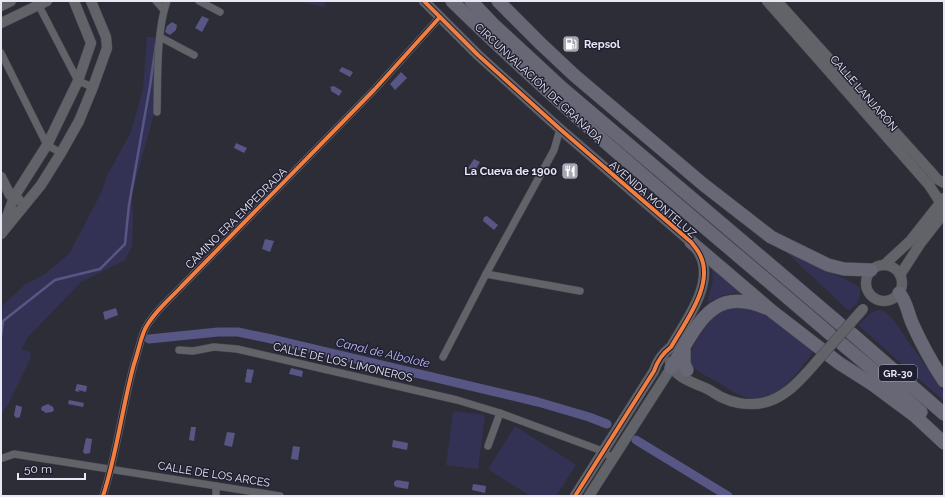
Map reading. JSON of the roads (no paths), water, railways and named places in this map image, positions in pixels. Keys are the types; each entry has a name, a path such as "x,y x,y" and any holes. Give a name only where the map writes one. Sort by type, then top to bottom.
{"highway":[{"name":"CIRCUNVALACIÓN DE GRANADA","path":"452,1 553,97 604,142 830,334"},
{"name":"CIRCUNVALACIÓN DE GRANADA","path":"471,1 561,87 840,324"},
{"path":"498,1 574,75 704,185 771,237 828,265 844,269 871,270"},
{"path":"691,242 773,312 839,363 872,384 915,416 944,443"},
{"path":"899,293 903,297 909,316 923,348 944,381"},
{"path":"671,368 677,347 705,315 715,306 726,302 738,301 758,305 773,312"},
{"name":"GR-30","path":"851,333 944,414"},
{"name":"GR-30","path":"842,344 896,389 944,433"},
{"path":"677,347 687,370"}],"street":[{"path":"1,6 11,1"},
{"path":"1,233 14,197 47,145 78,81 91,43 74,1"},
{"path":"1,233 41,185 61,154 79,121 93,87 107,48 106,37 91,1"},
{"path":"156,1 164,10"},
{"path":"157,112 160,37 164,10 167,1"},
{"path":"199,1 220,12"},
{"name":"AVENIDA MONTELUZ","path":"424,1 478,55 560,129 691,242 700,255 704,267 704,279 700,296 677,347 665,351 654,372 575,496"},
{"name":"CALLE LANJARÓN","path":"767,1 942,200"},
{"name":"CALLE LANJARÓN","path":"777,1 937,179 944,183"},
{"path":"1,23 41,2 78,81 93,87"},
{"name":"CAMINO ERA EMPEDRADA","path":"103,496 112,469 129,382 146,328 156,314 227,239 374,90 440,17"},
{"path":"160,37 194,55"},
{"path":"1,53 47,145 61,154"},
{"path":"443,356 554,150 560,129"},
{"path":"1,177 10,194 25,204"},
{"path":"884,265 910,241 942,200"},
{"path":"900,275 920,244 944,213"},
{"path":"879,265 884,265 894,268 900,275 902,288 895,298 883,302 872,297 868,292 865,280 871,270 879,265"},
{"path":"486,274 580,291"},
{"path":"671,368 679,375 722,397 741,404 761,404 776,399 802,379 872,297"},
{"name":"CALLE DE LOS LIMONEROS","path":"179,350 193,352 214,347 237,349 457,400 500,413 603,452"},
{"path":"654,372 677,366 687,370 705,387"},
{"path":"589,496 671,368"},
{"path":"488,446 500,413"},
{"path":"603,452 613,458"},
{"name":"CALLE DE LOS ARCES","path":"3,458 14,454 280,496"},
{"path":"216,486 216,496"}],"waterway":[{"path":"1,336 3,321 55,280 100,269 125,244 129,205 156,44"},
{"name":"Canal de Albolote","path":"149,339 218,332 238,332 538,402 589,417 607,424"},
{"name":"Canal de Albolote","path":"636,440 728,496"}],"place":[{"name":"Repsol","path":"571,44"},
{"name":"La Cueva de 1900","path":"570,171"}]}
